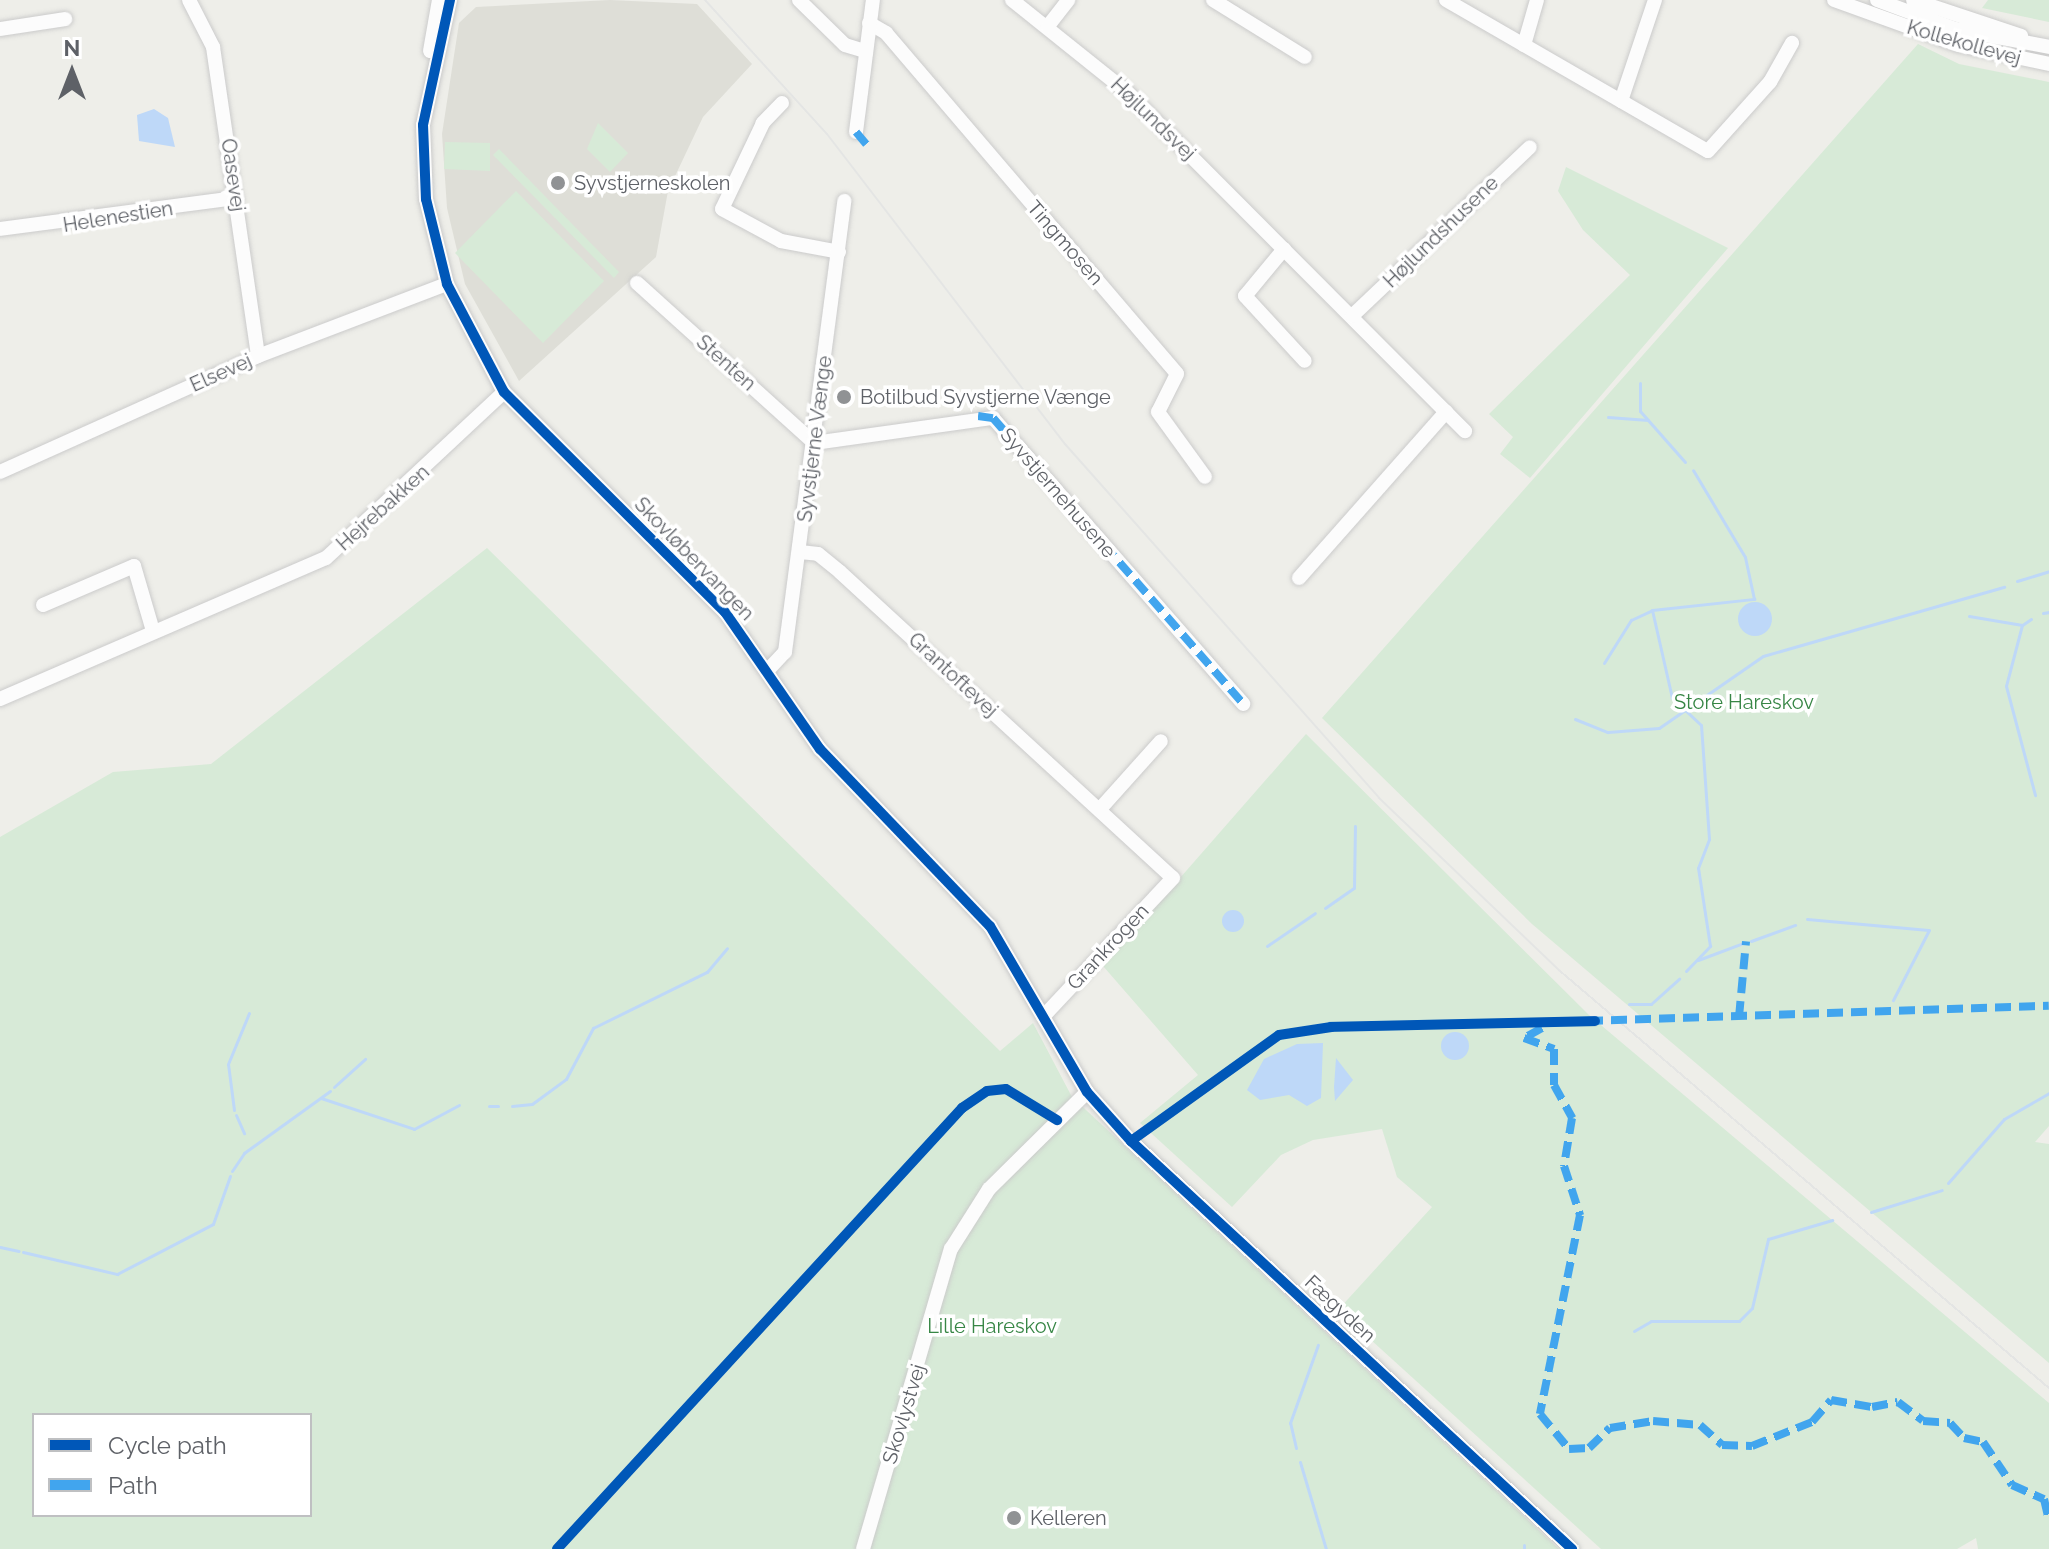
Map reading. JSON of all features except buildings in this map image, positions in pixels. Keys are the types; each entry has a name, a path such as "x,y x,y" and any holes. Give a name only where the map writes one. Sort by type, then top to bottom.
{"street":[{"name":"Oasevej","path":"189,0 213,47 258,356"},
{"name":"Skovløbervangen","path":"439,0 423,164 447,284 504,392 725,612 820,749 990,926 1087,1092"},
{"name":"Skovløbervangen","path":"431,78 450,0"},
{"path":"799,0 845,45 865,51"},
{"path":"856,132 873,0"},
{"name":"Højlundsvej","path":"1012,0 1127,92 1465,431"},
{"path":"1048,26 1068,0"},
{"path":"1213,0 1305,57"},
{"path":"1446,0 1708,151 1770,82 1792,43"},
{"path":"1524,45 1537,0"},
{"path":"1621,101 1655,0"},
{"name":"Kollekollevej","path":"1834,0 1891,9 1993,39 2048,47"},
{"name":"Kollekollevej","path":"1877,0 1891,9 2049,64"},
{"path":"1913,0 2048,47"},
{"path":"0,29 65,19"},
{"name":"Tingmosen","path":"869,23 886,33 1177,374 1158,412 1205,477"},
{"path":"783,104 763,123 722,209 781,241 839,252"},
{"name":"Højlundshusene","path":"1352,316 1530,147"},
{"name":"Helenestien","path":"0,229 236,198"},
{"name":"Syvstjerne Vænge","path":"768,670 785,652 844,201"},
{"path":"1284,249 1245,296 1305,361"},
{"name":"Stenten","path":"637,283 814,443"},
{"name":"Elsevej","path":"0,472 258,356 447,284"},
{"name":"Hejrebakken","path":"0,699 326,558 504,392"},
{"path":"1299,578 1446,412"},
{"name":"Syvstjernehusene","path":"814,443 993,418 1243,704"},
{"name":"Grantoftevej","path":"800,552 818,554 840,572 1173,878"},
{"path":"43,605 134,566 153,631"},
{"path":"1100,809 1161,741"},
{"name":"Grankrogen","path":"1043,1017 1173,878"},
{"name":"Skovlystvej","path":"863,1549 951,1249 989,1189 1087,1092"},
{"name":"Fægyden","path":"1087,1092 1572,1549"}],"shaded area":[{"name":"Syvstjerneskolen","path":"610,0 697,4 752,64 703,117 668,191 656,257 519,381 465,284 447,208 442,134 459,23 476,7"}],"green space":[{"path":"1988,0 2049,0 2049,22 1982,8"},
{"name":"Store Hareskov","path":"1918,44 1959,64 2049,82 2049,1126 2035,1142 2049,1144 2049,1363 1532,924 1322,718"},
{"path":"598,123 628,153 610,172 587,149"},
{"path":"445,142 490,143 490,171 444,169"},
{"path":"499,149 619,272 614,278 493,155"},
{"path":"1566,167 1728,248 1530,478 1500,454 1513,437 1489,414 1630,275 1583,230 1558,191"},
{"path":"516,191 604,281 543,343 455,253"},
{"name":"Lille Hareskov","path":"487,548 1000,1051 1033,1023 1072,1097 1559,1549 0,1549 0,837 113,772 211,764"},
{"path":"1306,734 1589,1015 2049,1403 2049,1549 1978,1549 1976,1538 1957,1549 1601,1549 1338,1310 1432,1207 1397,1177 1382,1129 1313,1140 1281,1155 1232,1207 1140,1123 1198,1075 1103,966"}],"water":[{"path":"154,109 168,118 175,147 139,141 137,115"},
{"path":"1755,602 1767,607 1772,619 1767,631 1755,636 1743,631 1738,619 1743,607"},
{"path":"1229,910 1237,910 1244,921 1237,932 1229,932 1222,925 1222,917"},
{"path":"1455,1032 1465,1036 1469,1046 1465,1056 1455,1060 1445,1056 1441,1046 1445,1036"},
{"path":"1323,1043 1321,1098 1307,1106 1289,1095 1260,1100 1247,1090 1264,1059 1297,1044"},
{"path":"1336,1058 1353,1080 1335,1101 1334,1087"}],"waterway":[{"path":"1640,383 1640,411 1685,462"},
{"path":"1608,417 1648,420"},
{"path":"1686,971 1710,946 1698,868 1709,839 1701,725 1672,698 1652,610 1754,599 1745,557 1693,470"},
{"path":"2017,581 2049,571"},
{"path":"1575,719 1608,732 1659,728 1763,656 2004,587"},
{"path":"1604,663 1631,620 1652,610"},
{"path":"2043,613 2049,612"},
{"path":"1969,616 2022,625"},
{"path":"2031,619 2022,625 2006,686 2035,795"},
{"path":"1325,908 1354,888 1355,826"},
{"path":"1267,946 1315,913"},
{"path":"1807,919 1929,930 1893,1000"},
{"path":"1751,941 1795,925"},
{"path":"1698,960 1743,943"},
{"path":"512,1106 532,1104 566,1079 593,1028 707,972 727,948"},
{"path":"1629,1004 1651,1004 1679,979"},
{"path":"234,1110 228,1064 249,1013"},
{"path":"334,1087 365,1059"},
{"path":"232,1171 244,1153 330,1091"},
{"path":"1948,1183 2004,1119 2049,1093"},
{"path":"321,1098 414,1129 459,1105"},
{"path":"489,1106 498,1106"},
{"path":"236,1115 244,1133"},
{"path":"23,1252 117,1274 213,1224 230,1176"},
{"path":"1871,1212 1942,1190"},
{"path":"1634,1331 1651,1321 1739,1321 1752,1308 1768,1239 1832,1220"},
{"path":"0,1247 19,1251"},
{"path":"1296,1448 1290,1423 1318,1345"},
{"path":"1300,1462 1326,1549"}],"tram line":[{"path":"705,0 827,134 1065,444 1379,798 1560,971 2049,1388"}],"marked path":[{"path":"856,132 866,144"},
{"path":"978,416 993,418 1243,704"},
{"path":"1739,1017 1746,941"},
{"path":"1587,1021 2049,1006"},
{"path":"1542,1028 1524,1038 1554,1049 1554,1085 1572,1118 1564,1166 1580,1215 1540,1414 1569,1449 1589,1448 1610,1428 1653,1421 1700,1425 1722,1445 1752,1446 1812,1422 1831,1400 1872,1407 1898,1402 1923,1421 1950,1423 1964,1438 1983,1442 2012,1485 2044,1499 2049,1521"}],"cycle path":[{"path":"450,0 423,125 426,199 447,284 504,392 725,612 820,749 990,926 1087,1092 1131,1141 1572,1549"},
{"path":"1131,1141 1279,1035 1331,1027 1595,1021"},
{"path":"557,1549 962,1108 987,1091 1006,1089 1057,1120"}],"place":[{"name":"Syvstjerneskolen","path":"558,183"},
{"name":"Botilbud Syvstjerne Vænge","path":"844,397"},
{"name":"Kelleren","path":"1014,1518"}]}
